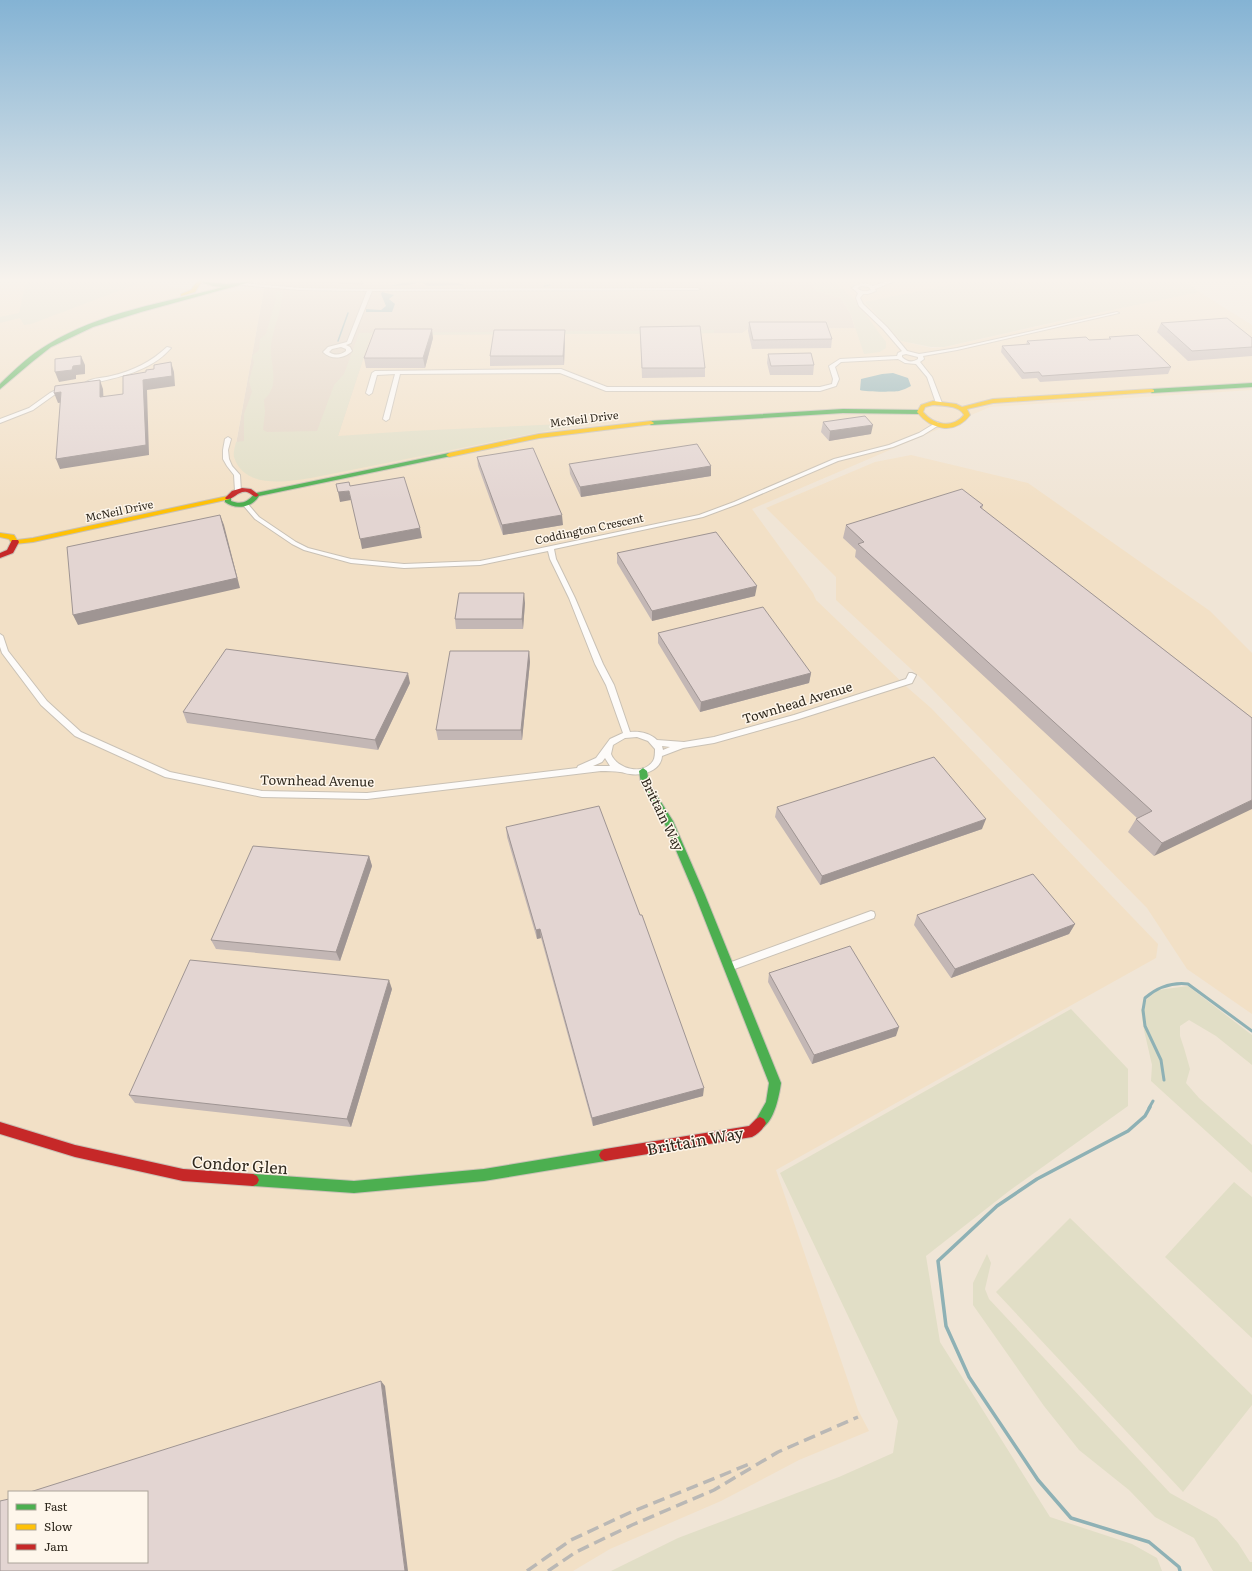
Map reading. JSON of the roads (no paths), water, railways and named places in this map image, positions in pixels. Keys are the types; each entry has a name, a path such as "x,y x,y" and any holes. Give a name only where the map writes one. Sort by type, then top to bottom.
{"main road":[{"path":"0,378 29,354"},
{"path":"0,387 30,359 38,354"},
{"path":"961,408 966,416 965,420 961,423 950,425 937,424 925,419 920,412 923,406 939,403 951,404 961,408 993,401 1252,385"},
{"name":"McNeil Drive","path":"256,495 540,436 622,426 843,411 920,412"},
{"path":"251,490 256,495 252,502 245,504 231,504 228,502 228,498 231,494 238,491 251,490"},
{"name":"McNeil Drive","path":"15,542 40,539 228,498"},
{"path":"0,535 11,537 15,542 10,551 0,556"},
{"name":"Brittain Way","path":"484,1175 752,1131 765,1118 776,1098 775,1083 729,967 673,833 646,783 643,771"},
{"name":"Condor Glen","path":"0,1128 75,1151 183,1175 354,1187 484,1175"}],"street":[{"path":"84,383 118,376 136,370 158,359 163,354"},
{"path":"369,392 375,374 561,371 606,389 820,389 834,384 836,379 832,366 840,361 899,357 904,362 917,362 922,359 919,355 923,354"},
{"path":"917,362 929,377 939,403"},
{"path":"386,419 398,373"},
{"path":"1,418 14,416 31,409 52,394 71,386"},
{"name":"Coddington Crescent","path":"245,504 257,518 294,544 306,549 351,560 404,566 480,563 701,516 766,491 836,460 891,446 921,434 937,424"},
{"path":"228,439 224,454 228,466 237,475 238,491"},
{"path":"551,548 553,559 572,598 599,664 610,685 626,735"},
{"name":"Townhead Avenue","path":"0,636 5,651 44,703 78,734 168,775 262,794 367,796 601,768 619,769"},
{"name":"Townhead Avenue","path":"660,754 684,745 714,740 796,717 909,681 912,675"},
{"path":"619,769 609,760 607,754 608,748 617,738 626,735 645,736 656,743 660,754"},
{"name":"Townhead Avenue","path":"656,743 684,745"},
{"name":"Townhead Avenue","path":"572,772 599,760 608,748"},
{"name":"Brittain Way","path":"619,769 635,772 643,771 655,764 660,754"},
{"path":"729,967 871,915"}],"water":[{"path":"893,373 908,378 911,386 899,391 860,390 861,379"}],"waterway":[{"path":"1164,1080 1161,1060 1145,1026 1143,1010 1145,998 1160,988 1176,984 1188,984 1252,1031"},
{"path":"1149,1108 1153,1101"},
{"path":"1150,1107 1145,1116 1128,1131 1037,1179 997,1206 938,1261 946,1326 969,1377 1038,1480 1071,1518 1149,1542 1179,1567 1180,1571"}],"railway":[{"path":"548,1571 576,1552 632,1525 714,1490 778,1452 858,1417"},
{"path":"527,1571 571,1540 629,1513 752,1463"}]}
